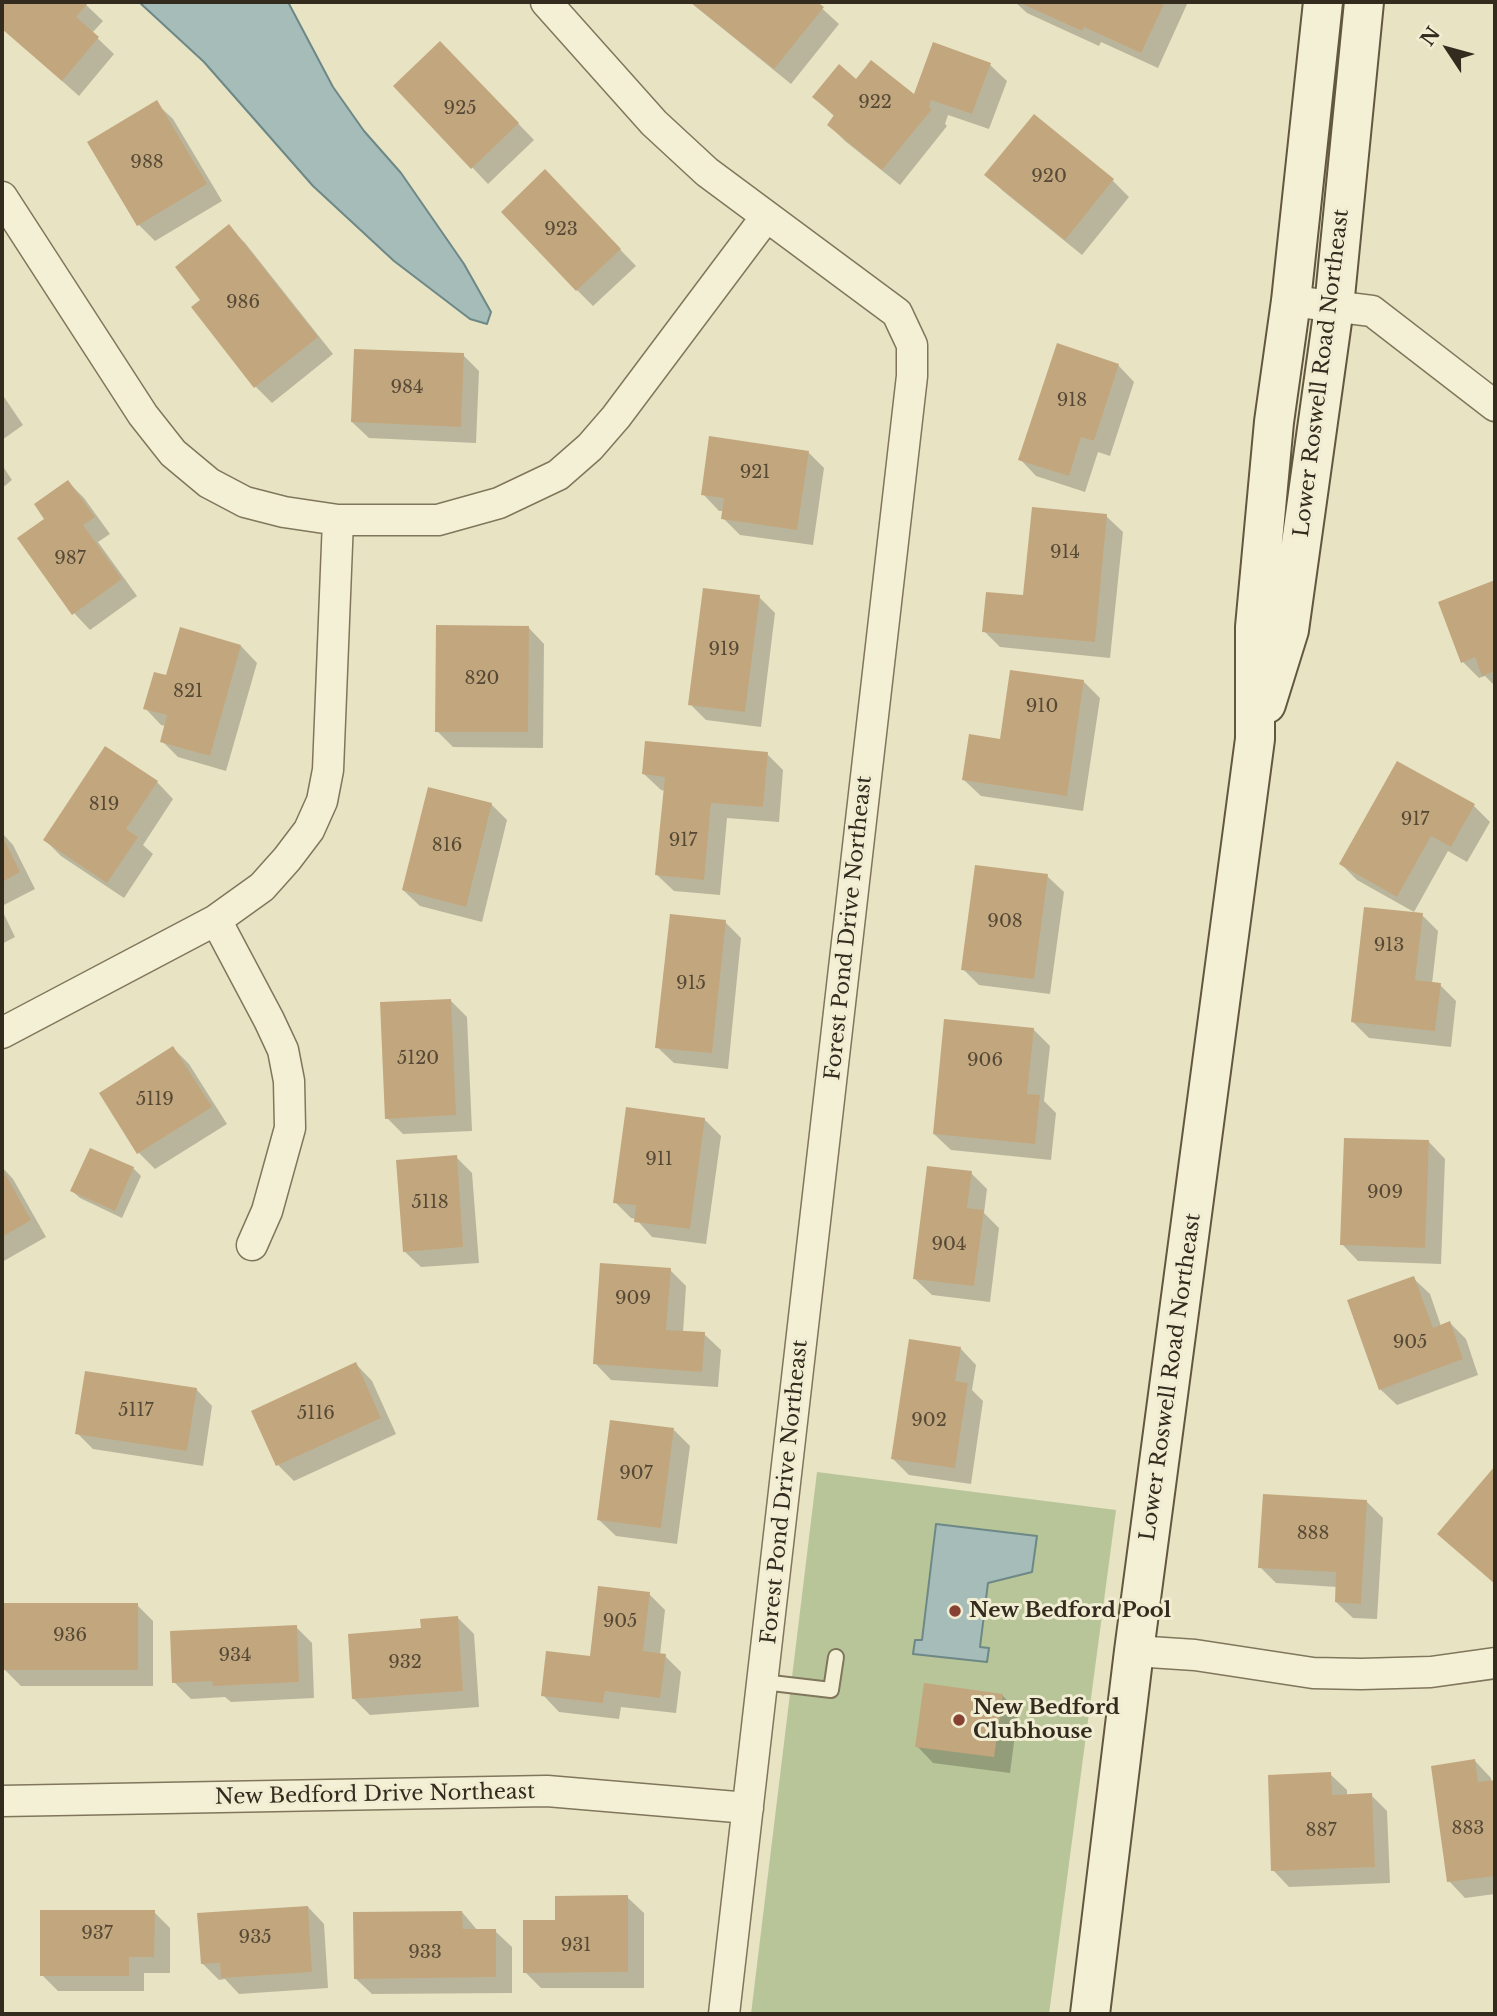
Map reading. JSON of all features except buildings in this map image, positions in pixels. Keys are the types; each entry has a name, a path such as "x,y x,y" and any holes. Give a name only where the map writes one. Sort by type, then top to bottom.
{"street":[{"name":"Forest Pond Drive Northeast","path":"547,2 654,123 707,172 897,313 912,345 912,376 724,2014"},
{"name":"Lower Roswell Road Northeast","path":"1090,2014 1255,739 1255,627 1274,422 1291,301 1323,2"},
{"name":"Lower Roswell Road Northeast","path":"1255,739 1289,630 1334,307 1364,2"},
{"path":"2,197 143,415 173,453 209,482 244,502 285,512 338,520 438,520 499,503 558,475 590,447 616,416 766,217"},
{"path":"1291,301 1372,311 1495,406"},
{"path":"2,1033 216,920 262,887 309,830 322,801 328,770 338,520"},
{"path":"216,920 269,1020 282,1050 289,1081 290,1128 267,1211 252,1245"},
{"path":"1135,1651 1188,1654 1313,1673 1431,1672 1495,1662"},
{"name":"New Bedford Drive Northeast","path":"2,1801 547,1791 748,1808"}],"lane":[{"path":"763,1682 831,1690 836,1657"}],"green space":[{"path":"817,1472 1116,1510 1049,2014 751,2014"}],"water":[{"path":"139,2 288,2 333,87 364,131 401,173 464,264 491,312 487,324 470,319 394,261 313,186 204,62"},
{"name":"New Bedford Pool","path":"936,1524 1037,1536 1032,1572 988,1583 980,1647 989,1648 987,1662 913,1654 915,1640 922,1640"}],"place":[{"name":"New Bedford Pool","path":"955,1611"},
{"name":"New Bedford Clubhouse","path":"959,1720"}]}
